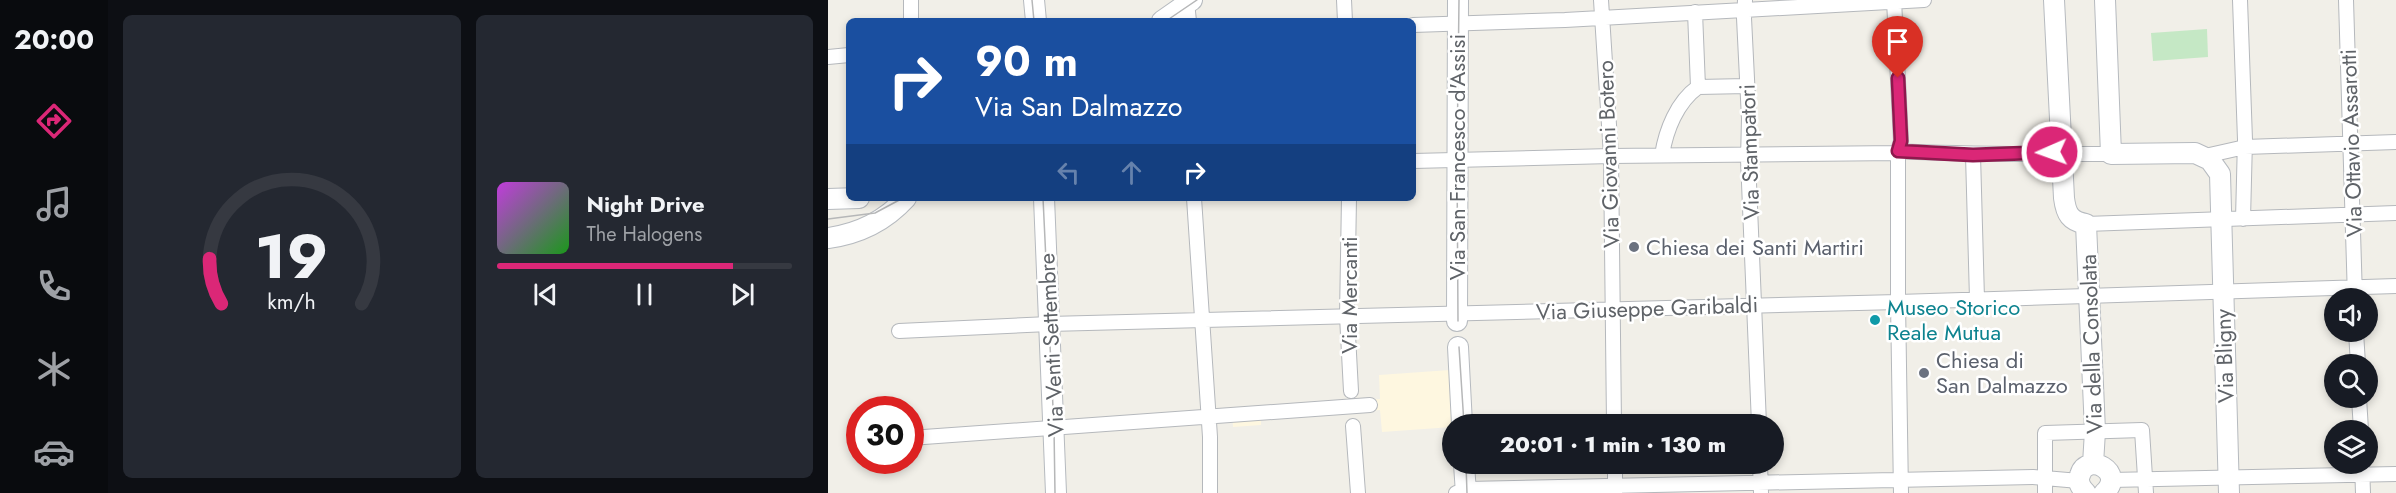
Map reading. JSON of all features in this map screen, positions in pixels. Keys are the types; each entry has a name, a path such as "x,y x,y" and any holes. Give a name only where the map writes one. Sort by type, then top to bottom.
{"street":[{"path":"911,0 911,18"},
{"path":"1034,0 1036,18"},
{"path":"1344,0 1345,18"},
{"name":"Via San Francesco d'Assisi","path":"1456,317 1458,0"},
{"name":"Via Giovanni Botero","path":"1601,0 1611,156 1614,414"},
{"path":"1416,25 1695,12 1745,5 1924,0"},
{"path":"2054,0 2060,153 2065,206 2076,222 2086,224 2396,213"},
{"path":"2105,0 2111,154"},
{"path":"2240,0 2245,147 2243,219"},
{"name":"Via Ottavio Assarotti","path":"2346,0 2355,288"},
{"path":"1894,1 1901,141 1898,152 1901,486"},
{"name":"Via Stampatori","path":"1745,5 1759,414"},
{"path":"1167,18 1189,6"},
{"path":"1695,12 1698,87"},
{"path":"828,57 846,55"},
{"path":"1662,155 1668,127 1689,93 1698,87 1747,86"},
{"path":"1416,161 1898,152 1973,155 2185,151 2205,156 2245,147 2396,141"},
{"path":"1973,155 1977,299"},
{"name":"Via Bligny","path":"2205,156 2215,164 2220,174 2229,485"},
{"path":"828,199 846,198"},
{"path":"828,238 848,234 874,224 903,201"},
{"name":"Via Venti Settembre","path":"1044,201 1056,493"},
{"path":"1194,201 1208,417 1210,493"},
{"name":"Via Mercanti","path":"1349,201 1347,316 1358,493"},
{"name":"Via della Consolata","path":"2086,224 2095,431 2092,464"},
{"name":"Via Giuseppe Garibaldi","path":"2378,289 2396,286"},
{"name":"Via Giuseppe Garibaldi","path":"898,331 1050,324 1347,316 1456,317 1612,309 1898,302 2222,290 2324,292"},
{"path":"1458,347 1461,414"},
{"path":"924,437 1370,405"},
{"path":"2045,486 2045,433 2142,430 2145,486"},
{"path":"1463,474 1462,492 1901,486 2033,477 2045,486 2082,487 2082,470 2092,464 2098,464 2107,470 2107,486 2229,485 2324,474"},
{"path":"2378,471 2396,474"},
{"path":"1615,474 1615,490"},
{"path":"2363,474 2363,493"}],"shaded area":[{"path":"1450,370 1453,414 1442,414 1442,428 1382,432 1380,410 1261,419 1261,425 1233,427 1232,410 1380,399 1379,375"}],"green space":[{"path":"2207,29 2208,57 2153,61 2151,33"}],"tram line":[{"path":"1032,0 1034,18"},
{"path":"1170,18 1197,0"},
{"path":"1458,321 1459,0"},
{"path":"828,219 875,213 897,201"},
{"path":"1043,201 1055,493"},
{"path":"1459,347 1463,414"},
{"path":"1466,474 1467,493"}],"place":[{"name":"Chiesa dei Santi Martiri","path":"1634,247"},
{"name":"Museo Storico Reale Mutua","path":"1875,320"},
{"name":"Chiesa di San Dalmazzo","path":"1924,373"}],"route":[{"path":"1898,78 1901,141 1898,151 1973,155 2052,152"}]}
